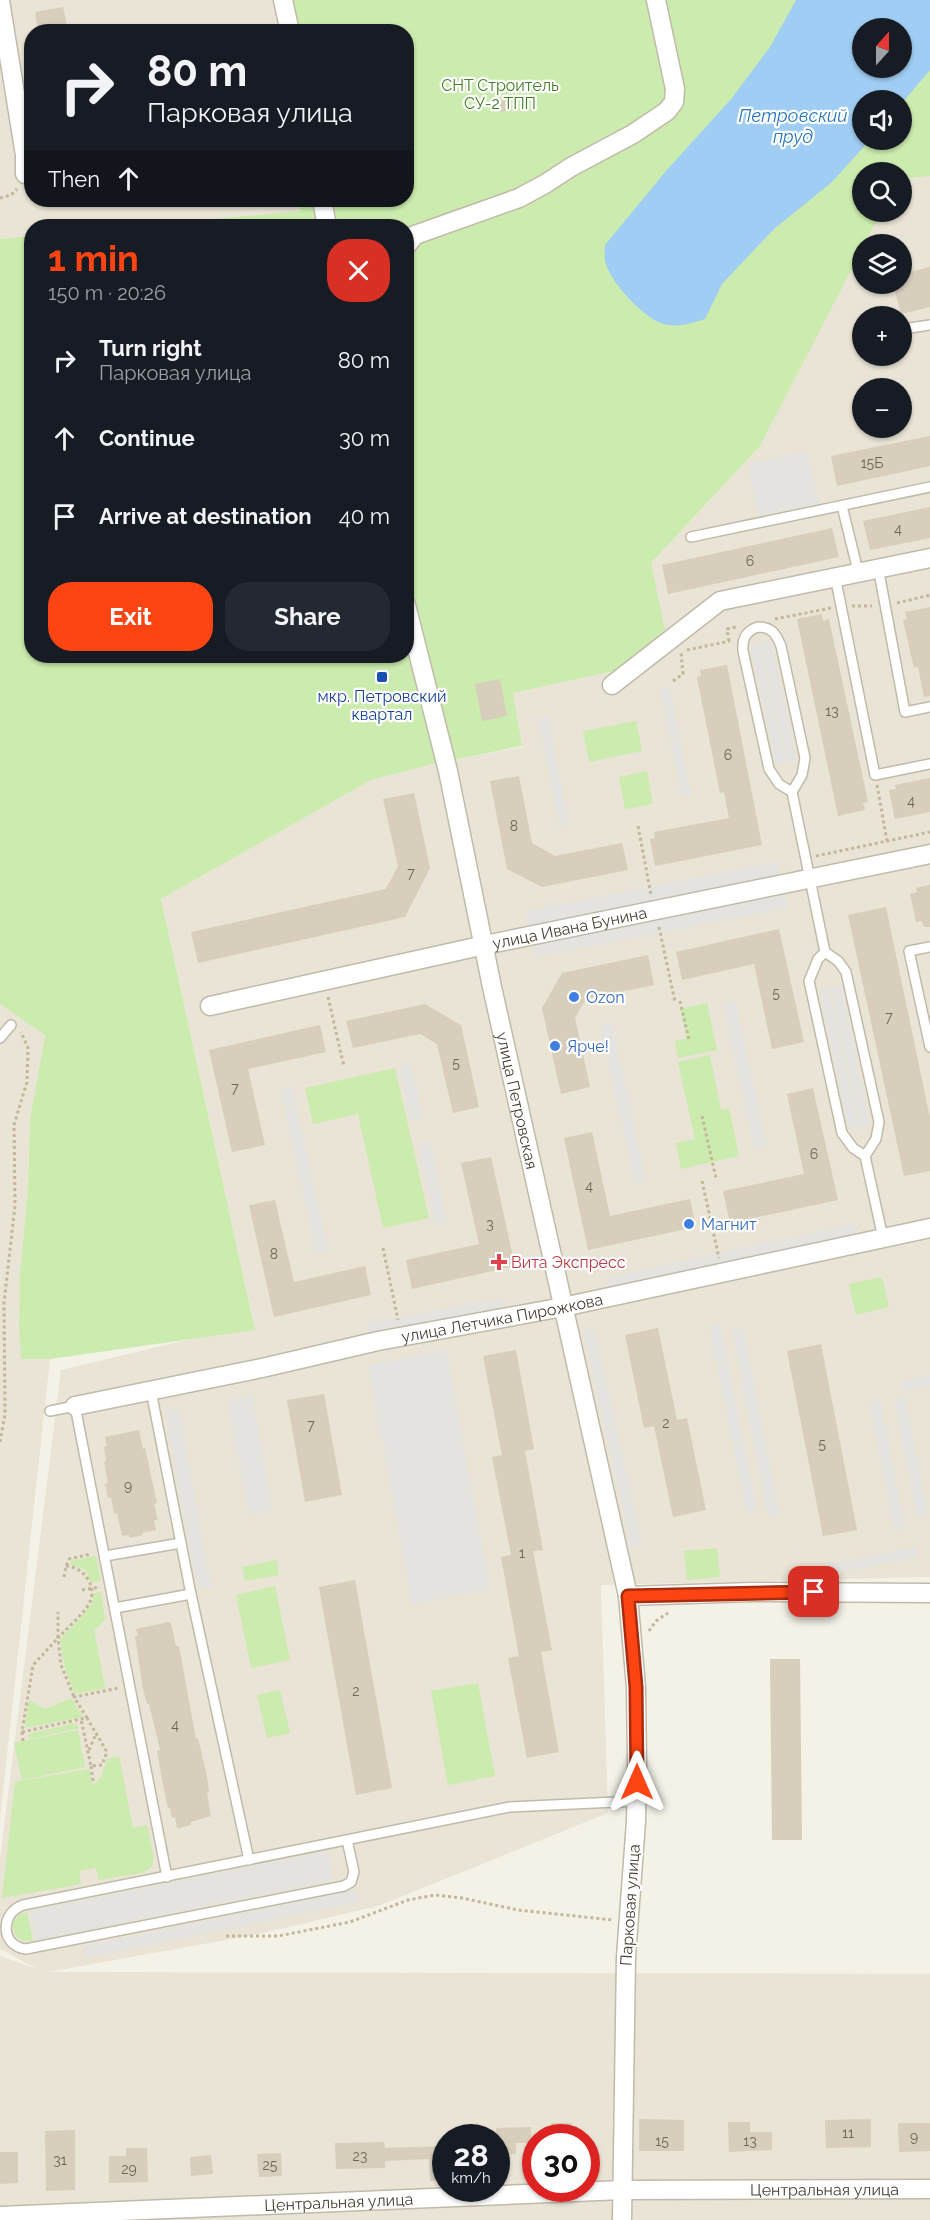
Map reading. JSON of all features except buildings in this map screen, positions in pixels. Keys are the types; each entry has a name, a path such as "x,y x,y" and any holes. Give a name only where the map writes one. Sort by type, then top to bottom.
{"street":[{"path":"283,0 288,24"},
{"path":"414,236 519,198 633,134 667,111 674,102 675,89 656,0"},
{"path":"0,2 24,164"},
{"path":"612,685 720,601 930,558"},
{"name":"улица Петровская","path":"414,637 448,771 563,1307 628,1596"},
{"name":"улица Ивана Бунина","path":"210,1006 485,945 930,854"},
{"name":"улица Летчика Пирожкова","path":"75,1406 402,1336 563,1307 930,1228"},
{"path":"628,1596 752,1592 930,1593"},
{"name":"Парковая улица","path":"621,2220 626,1957 636,1801 636,1687 628,1596"},
{"name":"Центральная улица","path":"0,2216 623,2190 930,2188"}],"lane":[{"path":"912,328 930,325"},
{"path":"691,537 930,487"},
{"path":"842,506 858,571"},
{"path":"878,567 905,712 930,707"},
{"path":"836,576 875,775 930,764"},
{"path":"792,792 779,784 769,769 743,651 744,638 751,630 765,627 777,636 781,646 805,758 802,775 792,792 825,952 838,961 846,972 879,1122 876,1139 866,1156 883,1238"},
{"path":"930,947 909,951 930,1047"},
{"path":"825,952 818,959 809,981 842,1133 853,1148 866,1156"},
{"path":"0,1038 11,1024"},
{"path":"151,1391 191,1594 249,1860"},
{"path":"50,1411 75,1406 167,1877"},
{"path":"105,1553 181,1543"},
{"path":"115,1608 191,1594"},
{"path":"347,1840 354,1872 351,1882 344,1886 26,1949 16,1946 6,1934 7,1916 15,1907 510,1807 636,1801"}],"path":[{"path":"772,620 842,606 885,606 930,595"},
{"path":"729,641 727,629 738,627"},
{"path":"673,681 683,674 681,658 684,651 744,638"},
{"path":"875,775 887,841"},
{"path":"638,826 675,1002"},
{"path":"805,858 930,832"},
{"path":"325,980 344,1067"},
{"path":"680,1001 689,1040"},
{"path":"0,1442 5,1414 2,1310 15,1205 14,1125 27,1082 28,1048 21,1031 11,1024"},
{"path":"702,1116 716,1178"},
{"path":"702,1181 722,1272"},
{"path":"383,1248 402,1336"},
{"path":"64,1577 69,1559 105,1553"},
{"path":"23,1741 22,1732 33,1665 87,1607 91,1599 87,1576 79,1569 66,1566"},
{"path":"647,1632 656,1621 671,1610"},
{"path":"58,1612 61,1665 74,1697 107,1752 102,1764 92,1766"},
{"path":"74,1697 130,1685"},
{"path":"22,1732 87,1718"},
{"path":"81,1719 92,1766 93,1781"},
{"path":"83,1730 92,1726"},
{"path":"88,1751 96,1733"},
{"path":"226,1936 278,1936 350,1922 408,1900 435,1895 462,1898 518,1910 629,1922"}],"shaded area":[{"path":"0,0 276,0 281,24 24,24 24,207 300,207 300,211 213,219 24,219 24,237 0,239"},
{"path":"930,176 930,1577 601,1585 608,1813 378,1906 259,1934 49,1972 930,1974 930,2220 0,2220 0,1956 38,1969 0,1949 0,1859 61,1370 195,1338 255,1329 161,899 371,780 433,764 522,747 513,693 614,671 650,564 760,446 852,267 852,294 912,294 912,234 869,234 876,222 912,222 912,178"},
{"path":"807,451 819,503 758,516 747,464"},
{"path":"771,640 797,760 787,762 761,642"},
{"path":"760,643 786,763 776,765 750,645"},
{"path":"670,687 691,795 681,797 660,689"},
{"path":"548,717 569,825 559,827 538,719"},
{"path":"777,862 780,877 529,926 526,911"},
{"path":"784,892 787,908 535,957 532,941"},
{"path":"841,986 871,1125 861,1127 831,988"},
{"path":"829,988 859,1127 849,1129 819,990"},
{"path":"735,1001 767,1146 754,1149 723,1003"},
{"path":"0,1004 45,1034 30,1119 19,1325 21,1359 50,1359 0,1820"},
{"path":"612,1023 646,1181 635,1184 600,1025"},
{"path":"411,1062 423,1119 411,1121 399,1065"},
{"path":"292,1088 328,1250 316,1253 280,1091"},
{"path":"430,1142 447,1222 435,1225 418,1145"},
{"path":"854,1224 857,1236 608,1290 605,1278"},
{"path":"503,1298 505,1309 370,1335 368,1323"},
{"path":"720,1324 757,1511 746,1513 709,1327"},
{"path":"743,1327 779,1515 768,1517 732,1330"},
{"path":"594,1329 642,1544 631,1546 583,1331"},
{"path":"446,1350 490,1589 412,1604 368,1365"},
{"path":"930,1375 930,1386 903,1391 901,1381"},
{"path":"252,1396 273,1510 249,1515 227,1401"},
{"path":"905,1397 928,1515 917,1517 894,1399"},
{"path":"880,1399 905,1529 894,1531 869,1401"},
{"path":"179,1409 211,1587 198,1589 165,1411"},
{"path":"915,1547 917,1557 819,1577 817,1567"},
{"path":"327,1851 333,1880 36,1940 30,1911"},
{"path":"356,1890 358,1902 86,1958 83,1946"}],"green space":[{"name":"СНТ Строитель СУ-2 ТПП","path":"276,0 930,0 930,176 912,178 912,162 852,162 852,222 876,222 870,234 852,234 852,268 760,446 651,563 665,631 614,671 513,693 522,746 433,764 371,780 161,899 255,1330 50,1359 21,1359 20,1273 28,1188 30,1119 45,1035 0,1004 0,239 24,237 24,663 414,663 414,219 213,219 300,211 300,207 414,207 414,24 281,24"},
{"path":"636,721 642,751 589,762 583,731"},
{"path":"647,771 653,804 625,809 619,777"},
{"path":"707,1003 717,1050 678,1058 675,1041 687,1038 680,1009"},
{"path":"710,1055 721,1110 729,1108 739,1156 681,1169 676,1143 695,1139 678,1062"},
{"path":"395,1068 429,1218 383,1228 358,1114 313,1124 305,1088"},
{"path":"882,1277 889,1307 856,1315 849,1284"},
{"path":"717,1548 720,1577 687,1580 684,1551"},
{"path":"96,1556 101,1581 91,1583 86,1570 71,1565 71,1561"},
{"path":"277,1560 279,1575 245,1581 242,1567"},
{"path":"275,1586 290,1660 251,1668 236,1595"},
{"path":"101,1592 105,1620 94,1630 105,1688 75,1694 65,1669 60,1640 90,1607 93,1601 92,1594"},
{"path":"478,1683 495,1776 448,1785 431,1691"},
{"path":"280,1690 290,1733 267,1738 257,1695"},
{"path":"72,1699 83,1717 25,1728 29,1700 45,1709"},
{"path":"76,1723 79,1728 29,1739 28,1734"},
{"path":"78,1730 85,1767 22,1780 14,1743"},
{"path":"119,1756 133,1828 147,1825 154,1858 152,1867 142,1873 99,1880 96,1868 79,1871 81,1884 2,1898 15,1782 89,1769 93,1786 101,1777 107,1759"},
{"path":"27,1912 33,1941 24,1941 16,1937 12,1924 19,1915"}],"water":[{"name":"Петровский пруд","path":"796,0 930,0 930,70 912,91 852,90 852,150 861,150 832,182 774,229 722,284 705,319 680,325 664,324 637,307 620,288 608,268 605,245 666,171 732,98 770,47"}],"place":[{"name":"мкр. Петровский квартал","path":"382,677"},
{"name":"Ozon","path":"574,997"},
{"name":"Ярче!","path":"555,1046"},
{"name":"Магнит","path":"689,1224"},
{"name":"Вита Экспресс","path":"499,1262"}],"route":[{"path":"637,1782 636,1687 628,1596 814,1592"}]}
